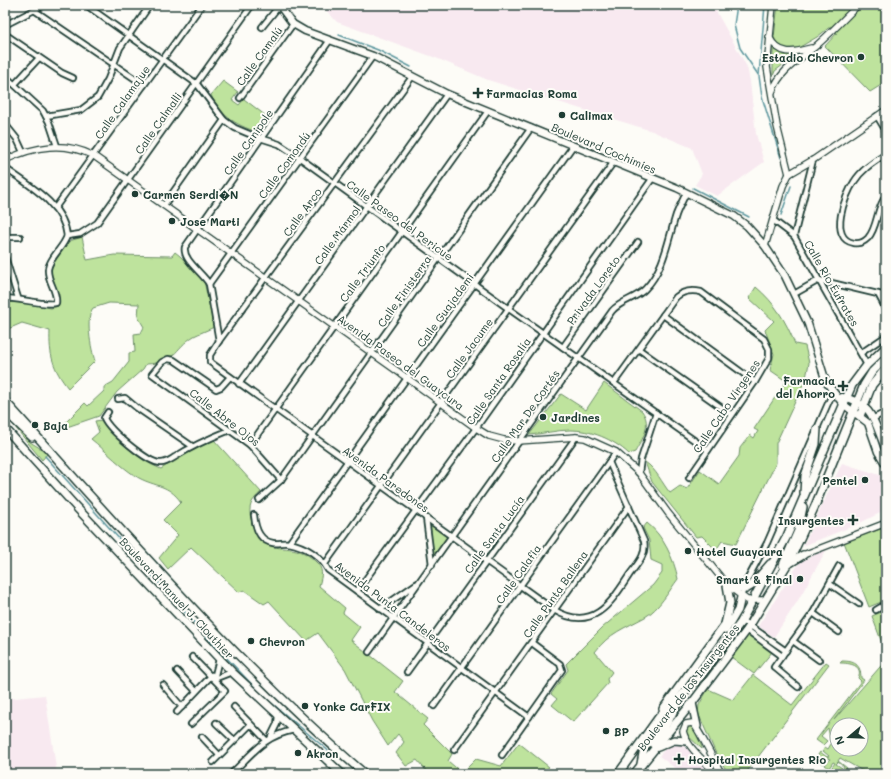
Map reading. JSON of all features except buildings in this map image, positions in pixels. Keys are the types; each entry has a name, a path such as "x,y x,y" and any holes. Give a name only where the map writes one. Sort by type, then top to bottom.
{"main road":[{"name":"Boulevard Cochimies","path":"279,5 292,24 305,32 373,56 447,94 686,193 734,216 747,226 765,246 784,276 808,324 824,376 836,395 845,401 853,412 868,423 878,452 886,465"},
{"name":"Boulevard de los Insurgentes","path":"618,774 657,719 682,696 708,667 741,622 778,555 804,499 852,385 868,365 886,347"},
{"name":"Boulevard de los Insurgentes","path":"634,774 692,703 748,627 785,567 799,543 812,514 856,403 872,372 886,358"},
{"path":"860,416 872,385 886,368"},
{"name":"Boulevard Manuel J. Clouthier","path":"5,401 234,651 292,708 365,774"},
{"name":"Boulevard Cochimies","path":"845,401 856,403 864,407 874,418 886,450"},
{"name":"Boulevard Manuel J. Clouthier","path":"5,411 32,438 42,442"},
{"path":"775,583 798,531 804,499 805,476 816,444 817,429"},
{"name":"Boulevard Manuel J. Clouthier","path":"6,430 232,672 340,773"},
{"path":"785,567 803,554"},
{"path":"643,763 652,745 675,710 693,676 727,630 738,610 742,593 751,586 778,555"},
{"path":"727,585 742,593"},
{"path":"643,763 644,748 658,728 657,719 670,698 725,624 730,603 727,585"},
{"path":"692,703 697,726"},
{"path":"653,750 670,741 686,741"},
{"path":"340,773 348,774"}],"street":[{"path":"5,25 44,5"},
{"name":"Calle Paseo del Pericue","path":"86,5 130,34 197,84 224,120 235,128 279,144 300,158 708,450"},
{"path":"46,116 87,107 104,89 112,65 120,48 150,5"},
{"name":"Calle Calamajue","path":"55,208 202,5"},
{"name":"Calle Calmalli","path":"67,236 80,234 92,228 129,180 252,5"},
{"path":"262,27 279,5"},
{"path":"773,5 767,67 771,94 789,174"},
{"path":"771,94 780,76 790,65 815,47 858,5"},
{"path":"34,10 144,86"},
{"name":"Calle Camalú","path":"240,98 292,24"},
{"path":"5,34 62,73 73,78"},
{"path":"769,37 776,48 788,53 815,47"},
{"name":"Calle Canipole","path":"219,341 209,284 205,277 187,258 184,250 197,229 262,139 330,40"},
{"name":"Calle Comondú","path":"209,284 373,56"},
{"path":"15,84 39,58"},
{"path":"5,76 38,105 46,116 57,146"},
{"name":"Calle Arco","path":"209,360 210,355 219,341 412,76"},
{"name":"Calle Mármol","path":"239,384 368,207 447,94"},
{"path":"765,246 783,186 789,174 813,160 886,110"},
{"name":"Calle Triunfo","path":"250,445 488,112"},
{"path":"877,116 886,131"},
{"path":"164,205 224,120"},
{"path":"5,124 17,139 23,152"},
{"name":"Calle Finisterra","path":"259,500 281,480 311,435 372,353 531,128"},
{"name":"Avenida Paseo del Guaycura","path":"5,160 23,152 57,146 80,150 94,156 300,301 476,428 496,439 518,442 576,437 594,441 616,452 639,473 668,513 727,585"},
{"name":"Calle Guajademi","path":"288,543 408,378 573,146"},
{"path":"886,154 866,167 854,180 848,193 839,227 845,238 854,243 864,241 868,238 879,208 886,196"},
{"name":"Calle Río Éufrates","path":"813,160 794,236 868,365"},
{"name":"Calle Jacume","path":"325,564 509,309 565,226 613,163"},
{"path":"5,168 55,208 64,224 67,236 50,264 48,271 56,297 56,303 49,304 18,298 5,298"},
{"name":"Calle Santa Rosalía","path":"357,591 476,428 652,179"},
{"name":"Calle Mar De Cortés","path":"369,652 452,538 518,442 615,307 644,290 653,279 661,265 676,213 686,193"},
{"path":"773,220 794,236"},
{"path":"5,237 20,238"},
{"name":"Privada Loreto","path":"563,347 638,242"},
{"path":"5,257 18,298"},
{"path":"794,294 819,280 886,296"},
{"name":"Calle Cabo Vírgenes","path":"663,315 676,297 688,292 701,292 764,339 769,349 769,358 755,382 688,478"},
{"path":"878,294 886,309"},
{"path":"614,383 640,350 663,315 755,382"},
{"path":"861,352 886,336"},
{"path":"640,350 732,415"},
{"name":"Calle Abre Ojos","path":"230,377 221,388 216,389 174,360 165,359 152,374 250,445 281,480"},
{"name":"Avenida Paredones","path":"209,360 214,366 452,538 554,610 569,617 589,616 599,613 610,604 642,556 645,549 644,541 629,506"},
{"path":"765,600 752,601 742,593 746,582 767,543 817,429 836,395"},
{"path":"118,399 125,398 192,446"},
{"path":"108,412 104,418 128,444 158,463 166,462 192,446 230,430"},
{"path":"874,418 886,412"},
{"path":"639,473 641,459 656,413"},
{"name":"Calle Santa Lucía","path":"407,672 576,437"},
{"name":"Calle Calafia","path":"434,706 616,452"},
{"path":"609,462 629,506"},
{"name":"Calle Punta Ballena","path":"454,750 629,506"},
{"name":"Avenida Punta Candeleros","path":"254,515 256,527 263,538 272,543 288,543 310,551 325,564 328,570 392,619 428,643 529,717"},
{"path":"426,518 432,565"},
{"path":"803,554 886,523"},
{"path":"798,687 774,668 813,613 839,566"},
{"path":"380,609 420,582"},
{"path":"830,584 859,604"},
{"path":"876,610 886,604"},
{"path":"813,613 839,632"},
{"path":"741,622 782,656"},
{"path":"748,627 772,640 786,651"},
{"path":"768,645 772,640"},
{"path":"793,641 819,660"},
{"path":"502,755 562,670 560,664 532,643"},
{"path":"191,724 225,691 192,657"},
{"path":"213,677 220,659"},
{"path":"176,671 196,692"},
{"path":"176,712 213,677 232,672"},
{"path":"163,685 182,707"},
{"path":"234,707 250,725 268,739"},
{"path":"268,739 277,724 278,716"},
{"path":"216,723 234,740"},
{"path":"715,774 700,754 686,741 683,731 685,726 692,723 697,726 709,753 722,774"},
{"path":"213,762 250,725"},
{"path":"232,773 268,739 278,733 294,730"},
{"path":"202,737 219,755"}],"shaded area":[{"path":"321,5 718,5 716,11 747,67 756,134 764,162 717,196 695,185 702,174 692,148 652,131 488,80 436,58 337,22"},
{"path":"842,463 886,477 886,507 878,514 858,524 803,546"},
{"path":"827,549 797,602 774,637 758,626 800,562"},
{"path":"45,695 57,774 5,774 5,699"},
{"name":"Hospital Insurgentes Rio","path":"674,745 681,745 689,750 710,774 683,774 659,756 665,749"}],"green space":[{"name":"Estadio Chevron","path":"778,5 886,5 886,82 870,92 825,46 837,33 831,26 817,37 793,51 778,47 774,37"},
{"path":"773,47 784,55 796,55 775,71 773,76"},
{"path":"223,81 238,92 232,100 239,105 244,99 270,119 261,133 238,124 225,115 215,103 211,95"},
{"path":"82,237 87,260 114,255 172,256 175,252 204,281 214,327 194,336 164,361 146,364 143,369 117,392 99,416 64,428 62,426 85,403 88,406 104,391 104,387 113,382 129,362 129,353 135,352 134,334 141,333 144,327 138,317 139,304 109,303 93,308 89,319 89,326 90,342 95,361 68,388 55,368 51,355 50,331 22,323 8,329 5,327 5,302 18,302 51,308 58,306 58,297 51,279 53,263 66,244"},
{"path":"756,287 769,299 779,313 795,344 805,346 809,363 806,378 776,443 776,463 736,544 722,541 716,550 702,536 696,537 652,482 645,462 656,472 670,493 680,486 687,489 700,470 719,484 739,456 740,448 750,435 754,438 758,431 754,429 786,381 770,370 774,354 765,330 774,321 749,298"},
{"path":"604,383 642,411 645,416 645,432 635,452 629,454 616,444 601,436 578,430 565,430 529,435 561,394 586,410"},
{"path":"5,415 30,442 48,453 42,460"},
{"path":"102,420 128,449 151,465 161,469 191,450 214,440 261,492 255,498 250,507 251,519 260,539 267,545 273,547 300,551 308,555 318,564 322,572 319,586 345,608 343,613 360,627 351,640 403,681 395,692 428,719 423,725 452,754 448,761 462,773 476,759 501,766 519,743 549,767 541,774 429,774 417,760 406,766 396,753 404,742 398,734 388,746 372,721 345,669 318,633 306,641 269,601 264,604 244,590 239,592 191,547 168,569 159,558 178,535 163,520 181,502 176,496 166,489 145,481 133,474 91,439 99,432 95,421"},
{"path":"647,523 658,534 667,548 674,564 678,579 663,600 650,614 612,635 600,645 595,652 612,672 607,679 608,683 573,722 552,705 557,699 551,694 568,670 566,664 602,628 653,585 662,573 662,565 651,560 649,540 643,528"},
{"path":"429,524 448,538 434,559"},
{"path":"886,527 886,600 869,607 844,542"},
{"path":"886,610 886,654 872,616"},
{"path":"749,634 772,652 754,674 731,657"},
{"path":"886,660 886,763 878,774 868,774 840,758 838,761 847,768 845,771 843,769 844,767 838,762 836,764 842,768 838,774 835,774 837,770 835,769 832,772 830,770 835,763 833,762 829,768 825,765 830,759 828,758 823,764 820,762 823,758 821,756 818,760 816,758 820,752 827,757 869,757 869,717 837,717"},
{"path":"842,661 856,664 860,669 861,678 864,680 836,717 834,717 861,681 858,678 859,670 855,666 840,663"},
{"path":"826,662 829,664 745,774 729,774 717,756 698,713 699,705 708,689 733,700 753,675 792,705"},
{"path":"829,723 829,733 828,728 821,736 827,741 823,745 816,740"},
{"path":"692,725 702,749 686,734 686,728"},
{"path":"825,747 828,749 829,747 829,756 823,751"}],"waterway":[{"path":"737,5 734,25 740,48 759,76 762,97 781,158"},
{"path":"759,75 765,5"},
{"path":"339,35 378,50 411,67"},
{"path":"781,215 791,186"},
{"path":"693,188 749,217"},
{"path":"45,456 217,648 262,695 331,753"}],"place":[{"name":"Estadio Chevron","path":"861,57"},
{"name":"Farmacias Roma","path":"478,93"},
{"name":"Calimax","path":"562,115"},
{"name":"Carmen Serdi�N","path":"135,194"},
{"name":"Jose Marti","path":"172,221"},
{"name":"Farmacia del Ahorro","path":"843,386"},
{"name":"Jardines","path":"543,417"},
{"name":"Baja","path":"35,425"},
{"name":"Pentel","path":"865,480"},
{"name":"Insurgentes","path":"853,520"},
{"name":"Hotel Guaycura","path":"688,551"},
{"name":"Smart & Final","path":"800,579"},
{"name":"Chevron","path":"251,641"},
{"name":"Yonke CarFIX","path":"305,706"},
{"name":"BP","path":"606,731"},
{"name":"Akron","path":"298,753"},
{"name":"Hospital Insurgentes Rio","path":"679,759"}]}
